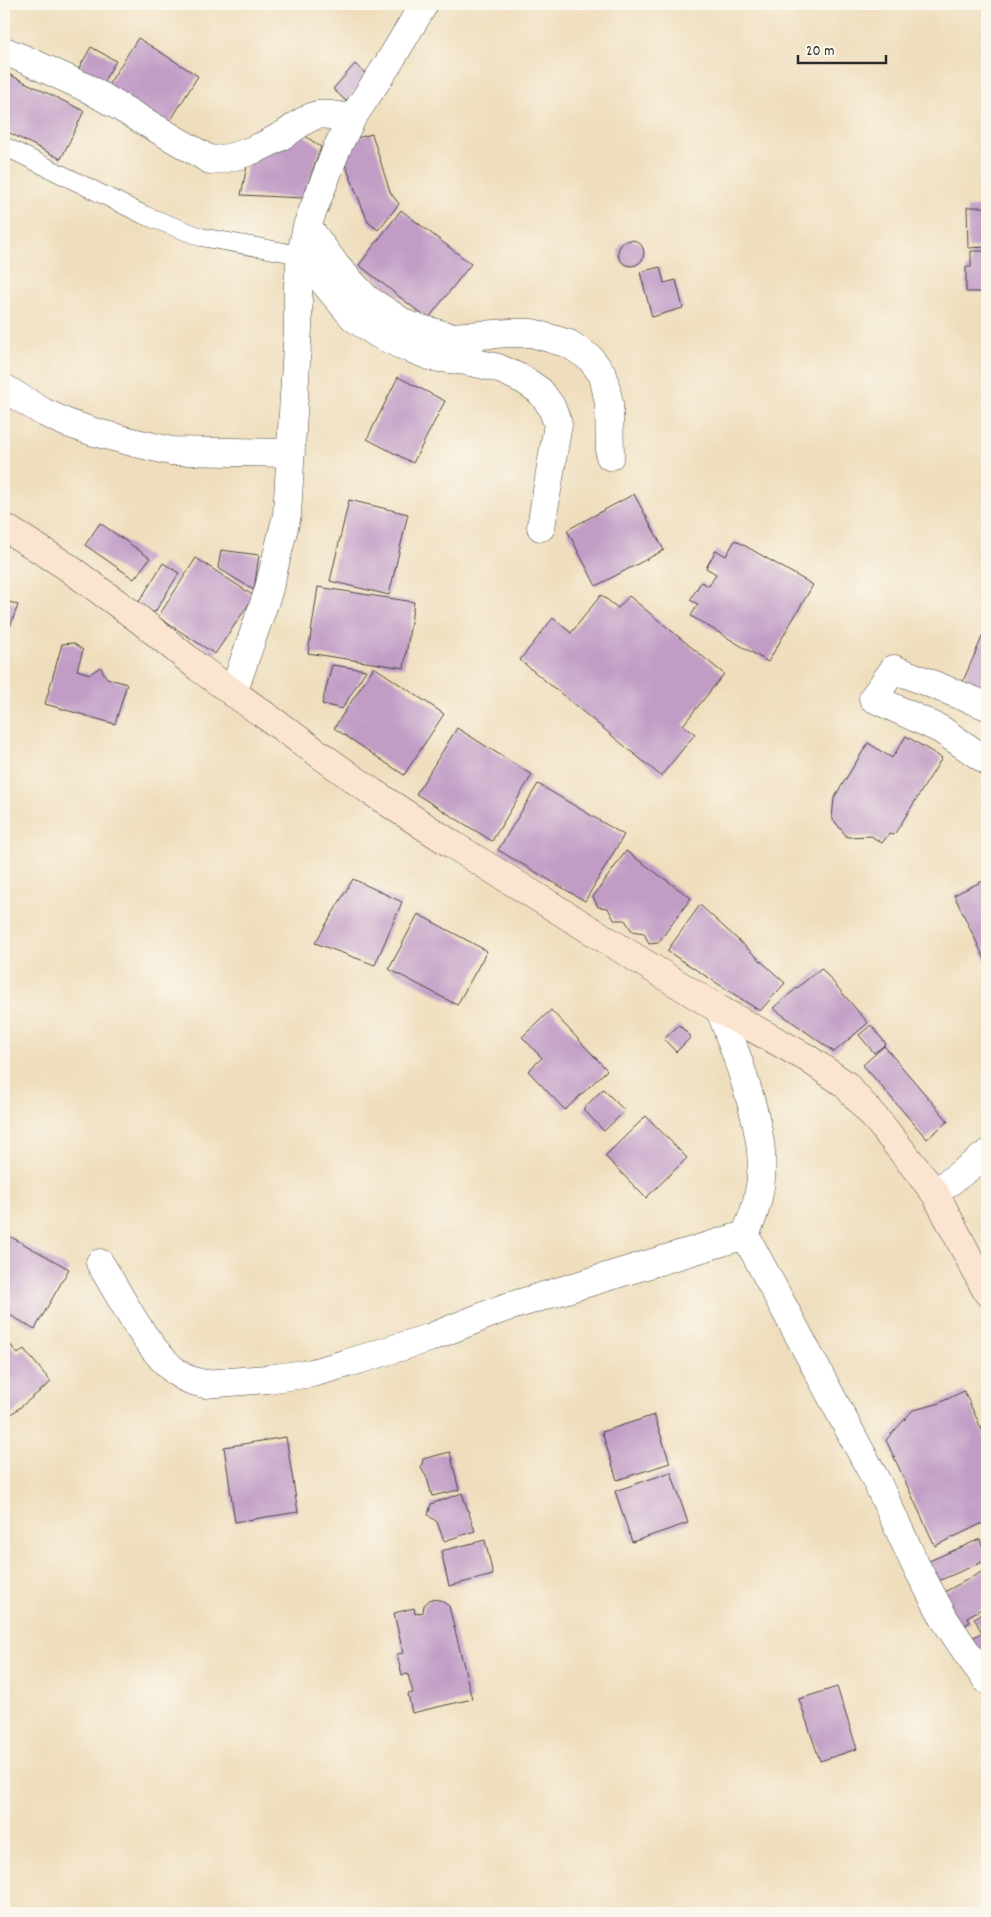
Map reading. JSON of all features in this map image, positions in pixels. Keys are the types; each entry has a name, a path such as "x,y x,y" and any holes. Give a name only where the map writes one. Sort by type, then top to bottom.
{"main road":[{"path":"4,527 66,566 233,693 372,792 453,845 720,1010 807,1058 845,1084 882,1126 935,1193 987,1292"}],"street":[{"path":"233,693 268,592 287,515 298,328 298,285 301,255 307,226 337,148 352,118 388,64 424,4"},
{"path":"4,51 89,89 210,160 224,160 239,155 283,135 301,121 318,115 352,118"},
{"path":"307,226 337,267 367,299 407,325 450,337 532,333 569,344 590,358 603,375 609,404 610,456"},
{"path":"301,255 354,318 378,334 432,357 467,361 498,368 524,380 540,392 551,406 558,424 541,528"},
{"path":"4,388 43,412 59,419 94,432 136,443 171,450 291,453"},
{"path":"987,706 894,669 874,698 940,729 987,761"},
{"path":"720,1010 738,1056 762,1144 760,1190 745,1235"},
{"path":"935,1193 987,1154"},
{"path":"100,1263 157,1353 180,1375 195,1382 205,1384 312,1373 429,1338 504,1308 745,1235"},
{"path":"745,1235 877,1482 915,1564 941,1612 987,1680"}],"lane":[{"path":"4,146 144,215 201,236 301,255"}],"building":[{"path":"138,38 198,76 166,128 105,90"},
{"path":"91,47 116,61 102,84 78,70"},
{"path":"355,64 368,76 346,101 333,89"},
{"path":"6,73 84,111 61,159 4,130 4,77"},
{"path":"301,133 321,147 303,198 241,195 247,166"},
{"path":"372,134 390,192 399,204 378,230 368,222 345,164 349,140"},
{"path":"967,207 987,207 987,247 968,248"},
{"path":"401,210 471,264 428,319 359,265"},
{"path":"631,240 640,244 644,253 640,262 631,266 622,262 618,253 622,244"},
{"path":"971,251 987,251 987,292 966,292 966,267 971,267"},
{"path":"660,267 664,283 676,280 683,308 652,317 640,272"},
{"path":"398,377 445,401 413,463 367,439"},
{"path":"634,494 664,550 596,586 567,530"},
{"path":"349,500 408,514 389,595 330,581"},
{"path":"100,523 150,558 134,579 85,545"},
{"path":"735,540 813,585 768,662 691,616 698,604 690,600 701,582 709,586 716,574 706,568 716,550 726,556"},
{"path":"221,550 259,555 254,590 218,568"},
{"path":"196,558 254,596 215,654 158,617"},
{"path":"163,563 179,573 155,612 145,611 139,602"},
{"path":"318,587 414,602 404,668 308,653"},
{"path":"601,595 618,608 629,596 724,674 683,725 695,734 661,776 520,660 553,618 571,633"},
{"path":"4,600 18,605 4,643"},
{"path":"983,635 987,637 987,700 960,688"},
{"path":"73,643 83,650 77,670 90,674 100,667 107,678 127,684 115,724 45,704 62,644"},
{"path":"332,665 366,670 342,709 322,704"},
{"path":"374,667 444,714 404,775 334,728"},
{"path":"457,728 532,775 492,841 416,794"},
{"path":"906,736 942,758 894,835 889,834 882,843 871,836 847,837 832,818 834,798 868,743 892,758"},
{"path":"538,784 624,835 585,901 498,850"},
{"path":"626,851 691,898 658,943 649,944 644,933 632,931 625,920 614,920 608,908 598,907 593,897"},
{"path":"353,879 402,902 375,965 315,943"},
{"path":"987,879 987,964 954,895"},
{"path":"700,905 785,983 760,1011 667,951"},
{"path":"418,914 487,951 457,1005 389,969"},
{"path":"821,968 868,1023 834,1052 773,1008"},
{"path":"551,1010 607,1070 565,1110 528,1071 542,1058 522,1037"},
{"path":"679,1025 691,1037 676,1052 664,1039"},
{"path":"871,1025 886,1044 874,1053 859,1035"},
{"path":"884,1046 948,1121 927,1139 863,1065"},
{"path":"603,1089 625,1111 604,1131 583,1109"},
{"path":"646,1116 687,1158 646,1198 605,1156"},
{"path":"4,1233 69,1269 35,1329 4,1312"},
{"path":"4,1337 18,1354 24,1349 51,1382 7,1418 4,1414"},
{"path":"964,1391 987,1441 987,1521 935,1546 886,1440 913,1410 937,1404"},
{"path":"654,1415 670,1463 617,1480 602,1432"},
{"path":"286,1437 298,1512 235,1522 224,1447"},
{"path":"450,1452 459,1490 432,1496 427,1478 421,1468 423,1459"},
{"path":"671,1472 688,1523 632,1542 615,1491"},
{"path":"462,1493 475,1531 444,1541 437,1522 428,1515 431,1504"},
{"path":"980,1539 987,1560 936,1582 927,1562"},
{"path":"485,1540 493,1575 449,1586 441,1551"},
{"path":"987,1569 987,1606 967,1617 970,1622 956,1630 937,1596"},
{"path":"431,1599 440,1600 449,1606 472,1699 412,1713 408,1694 413,1693 408,1674 402,1675 397,1654 403,1653 394,1613 414,1608 415,1614 423,1612 424,1605"},
{"path":"987,1611 987,1628 981,1631 974,1618"},
{"path":"987,1629 987,1669 969,1640"},
{"path":"837,1687 857,1749 820,1761 799,1699"}]}
